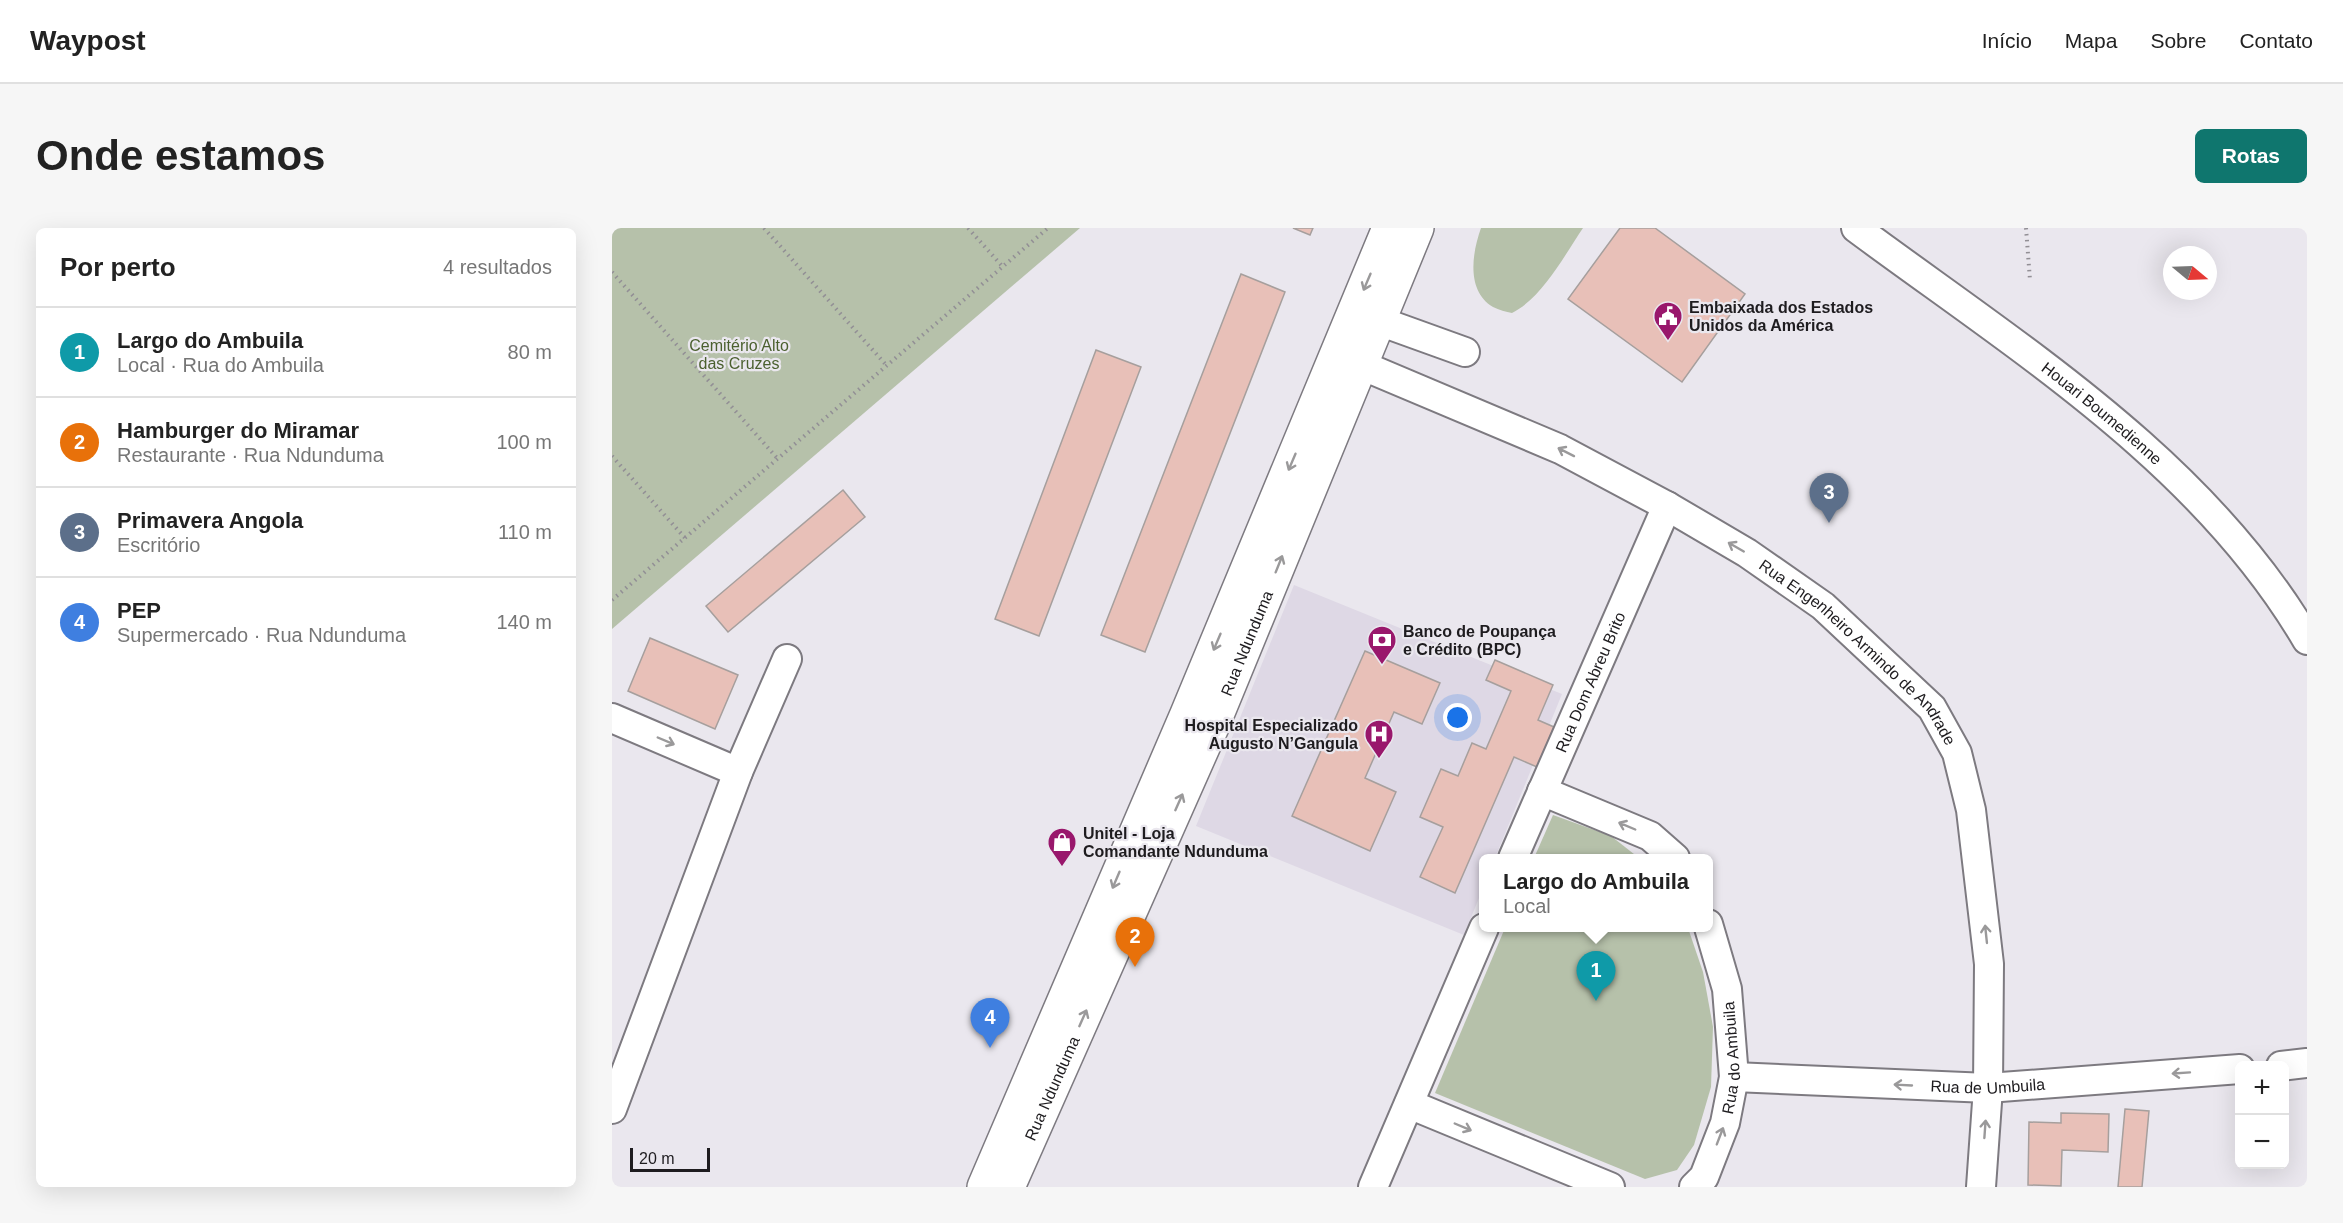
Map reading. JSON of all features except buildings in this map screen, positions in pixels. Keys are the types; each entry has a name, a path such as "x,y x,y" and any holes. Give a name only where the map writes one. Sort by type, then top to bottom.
{"main road":[{"name":"Rua Ndunduma","path":"984,1187 1178,736 1389,228"},
{"name":"Rua Ndunduma","path":"1008,1187 1212,727 1417,228"}],"street":[{"name":"Houari Boumedienne","path":"1856,228 2115,421 2180,480 2240,545 2293,616 2307,640"},
{"path":"1378,321 1465,352"},
{"name":"Rua Engenheiro Armindo de Andrade","path":"1361,365 1560,448 1667,506 1747,553 1823,606 1932,708 1957,753 1971,810 1989,964 1988,1088 1981,1187"},
{"name":"Rua Dom Abreu Brito","path":"1515,854 1667,506"},
{"path":"612,1109 617,1080 738,772 787,659"},
{"path":"612,718 738,772"},
{"path":"1542,791 1650,836 1670,854"},
{"path":"1373,1187 1482,932"},
{"name":"Rua do Ambuila","path":"1694,1187 1704,1177 1725,1123 1734,1077 1727,989 1710,932"},
{"path":"2289,1065 2307,1064"},
{"name":"Rua de Umbuila","path":"1734,1077 1988,1088 2235,1069"},
{"path":"1409,1104 1610,1187"}],"path":[{"path":"764,228 887,366"},
{"path":"968,228 1003,267"},
{"path":"612,600 1048,228"},
{"path":"2026,228 2030,280"},
{"path":"612,272 778,459"},
{"path":"612,456 685,538"}],"shaded area":[{"name":"Hospital Especializado Augusto N’Gangula","path":"1294,585 1562,694 1497,854 1479,854 1479,898 1464,935 1196,826"}],"green space":[{"name":"Cemitério Alto das Cruzes","path":"612,228 1080,228 612,629"},
{"path":"1481,228 1583,228 1543,287 1512,313 1493,307 1478,291 1475,282 1474,260"},
{"path":"1553,815 1611,836 1634,854 1536,854"},
{"path":"1503,932 1689,932 1703,972 1713,1027 1711,1087 1694,1145 1677,1170 1645,1179 1435,1093"}],"place":[{"name":"Embaixada dos Estados Unidos da América","path":"1668,342"},
{"name":"Primavera Angola","path":"1829,523"},
{"name":"Banco de Poupança e Crédito (BPC)","path":"1382,666"},
{"name":"Hospital Especializado Augusto N’Gangula","path":"1379,760"},
{"name":"Unitel - Loja Comandante Ndunduma","path":"1062,868"},
{"name":"Hamburger do Miramar","path":"1135,967"},
{"name":"Largo do Ambuila","path":"1596,1001"},
{"name":"PEP","path":"990,1048"}]}
